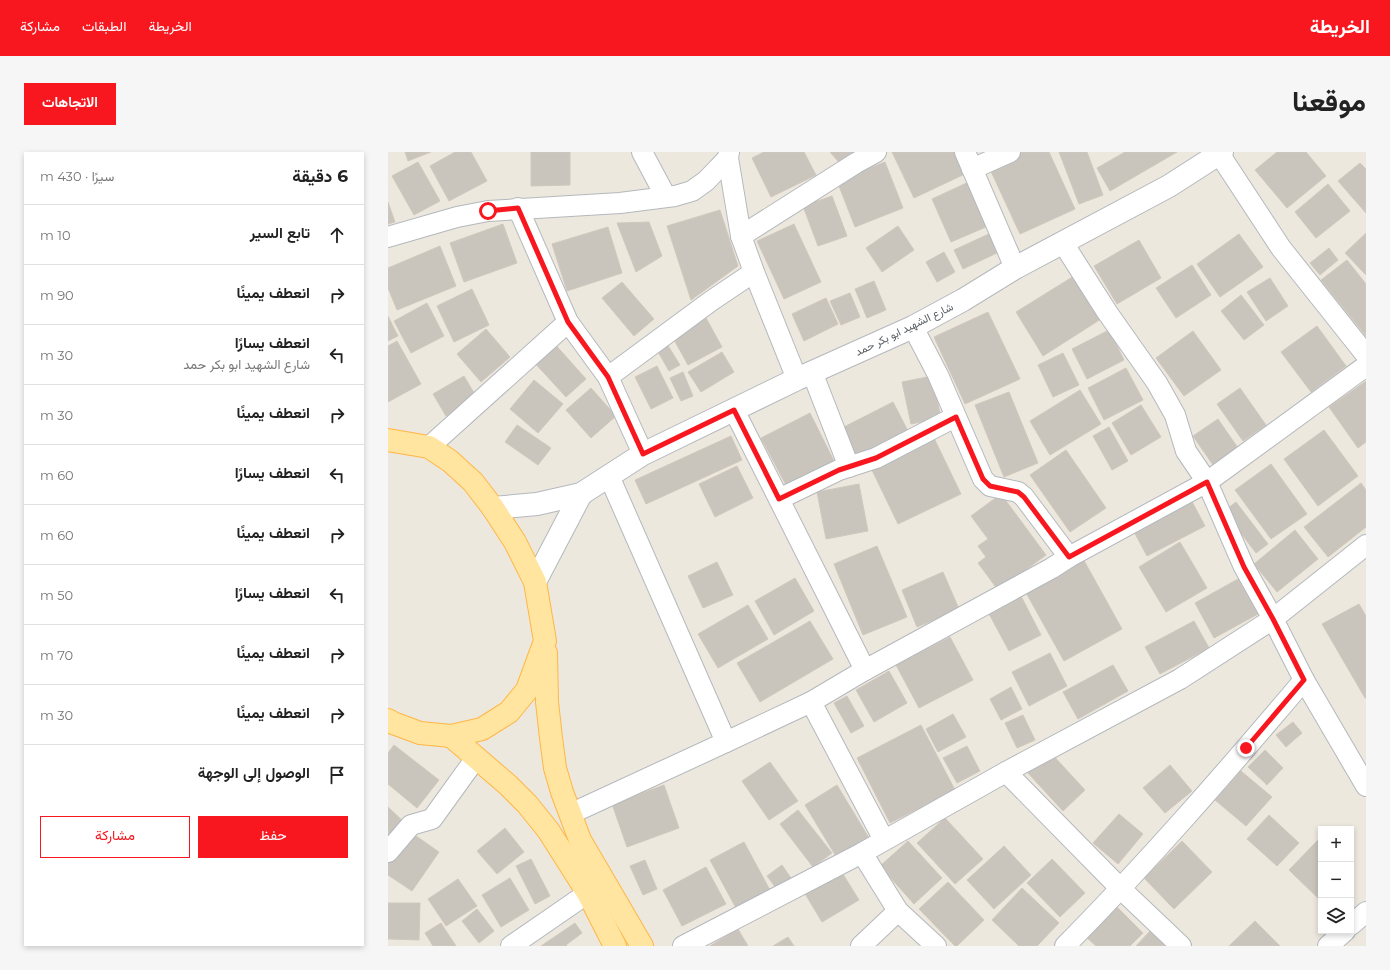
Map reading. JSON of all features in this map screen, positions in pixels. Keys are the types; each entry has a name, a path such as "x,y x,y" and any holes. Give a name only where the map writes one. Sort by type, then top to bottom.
{"main road":[{"path":"389,439 429,447 450,462 473,482 493,508 515,542 535,582 545,641 547,702 555,768 580,840 642,946"},
{"path":"388,720 393,724 420,733 451,736 482,729 508,712 527,690 545,641"},
{"path":"451,736 527,804 548,830 588,893 615,946"}],"street":[{"path":"642,152 666,197"},
{"path":"741,236 856,163 876,152"},
{"path":"1010,152 969,161 1015,268"},
{"path":"1220,153 1281,248 1366,354"},
{"name":"شارع الشهيد ابو بكر حمد","path":"493,508 537,504 581,494 643,454 804,376 913,327 964,300 1015,268 1169,186 1220,153"},
{"path":"388,238 488,211 620,203 666,197 692,191 706,181 729,155"},
{"path":"729,155 741,236 754,272 849,467"},
{"path":"518,208 568,322 608,377 643,454"},
{"path":"1063,243 1107,312 1157,383 1175,415 1186,451 1207,482 1244,567 1273,619 1304,680 1366,786"},
{"path":"608,377 711,301 754,272"},
{"path":"429,447 568,322"},
{"path":"913,327 938,375 983,479 990,486 1018,492 1024,497 1069,557"},
{"path":"570,814 811,702 865,670 1207,482 1366,366"},
{"path":"734,410 865,670"},
{"path":"779,499 849,467 876,458 956,417"},
{"path":"608,476 726,742"},
{"name":"شارع الشهيد ابو بكر حمد","path":"535,582 581,494"},
{"path":"683,946 862,853 1006,772 1180,679 1273,619 1366,545"},
{"path":"1065,946 1121,889 1304,680"},
{"path":"811,702 884,840"},
{"path":"388,852 411,825 432,819 476,758"},
{"path":"1006,772 1121,889 1181,946"},
{"path":"862,853 898,911 936,946"},
{"path":"511,946 588,893"},
{"path":"861,946 898,911"},
{"path":"1354,922 1366,912"},
{"path":"1328,946 1342,934"}],"building":[{"path":"405,152 431,152 408,161"},
{"path":"455,152 471,152 487,181 449,201 430,166"},
{"path":"531,152 570,152 570,185 531,186"},
{"path":"764,152 804,152 816,175 771,197 752,158"},
{"path":"830,152 858,152 842,166"},
{"path":"892,152 959,152 969,172 914,198"},
{"path":"1023,152 1049,152 1075,209 1020,234 989,167"},
{"path":"1059,152 1087,152 1103,195 1079,204"},
{"path":"1125,152 1177,152 1110,191 1097,168"},
{"path":"1277,152 1306,152 1326,176 1287,208 1255,170"},
{"path":"418,162 440,201 414,215 392,176"},
{"path":"885,162 903,208 855,227 837,181"},
{"path":"1360,163 1366,169 1366,213 1338,181"},
{"path":"973,180 993,224 951,242 932,199"},
{"path":"1328,184 1350,211 1316,238 1295,212"},
{"path":"832,196 847,236 818,246 803,206"},
{"path":"388,202 395,222 388,224"},
{"path":"720,210 738,266 691,300 667,226"},
{"path":"649,222 662,256 636,272 617,223"},
{"path":"503,224 517,263 464,282 450,243"},
{"path":"794,224 821,282 784,299 757,241"},
{"path":"898,226 914,250 882,272 866,248"},
{"path":"608,227 622,273 567,291 552,244"},
{"path":"991,233 999,252 963,269 954,250"},
{"path":"1366,233 1366,275 1345,253"},
{"path":"1239,234 1263,267 1220,297 1197,264"},
{"path":"1139,240 1161,278 1117,304 1094,266"},
{"path":"440,246 456,286 397,310 388,288 388,268"},
{"path":"1329,248 1338,260 1320,275 1310,263"},
{"path":"944,252 955,272 937,282 926,262"},
{"path":"1347,260 1366,284 1366,336 1321,280"},
{"path":"1192,265 1211,295 1176,318 1156,288"},
{"path":"1074,276 1101,319 1043,356 1016,312"},
{"path":"1270,278 1288,306 1266,321 1247,292"},
{"path":"874,281 886,310 867,318 855,289"},
{"path":"622,282 654,319 634,336 602,298"},
{"path":"472,289 489,325 454,342 437,306"},
{"path":"850,293 860,317 841,325 830,301"},
{"path":"1241,295 1264,325 1244,340 1221,311"},
{"path":"826,298 838,324 804,341 792,314"},
{"path":"427,303 444,336 411,353 394,321"},
{"path":"988,312 1020,379 965,404 934,337"},
{"path":"388,316 398,336 388,341"},
{"path":"706,318 722,347 688,365 672,336"},
{"path":"1317,326 1346,366 1311,392 1281,352"},
{"path":"486,329 510,357 481,382 457,354"},
{"path":"1109,330 1124,360 1087,379 1072,349"},
{"path":"1193,331 1221,370 1184,396 1156,358"},
{"path":"397,341 421,384 388,402 388,346"},
{"path":"553,342 586,379 566,397 532,360"},
{"path":"667,344 680,365 669,371 657,350"},
{"path":"722,352 734,372 701,392 688,372"},
{"path":"1063,353 1079,385 1053,397 1038,365"},
{"path":"657,366 673,398 651,409 635,377"},
{"path":"1126,368 1143,400 1104,420 1088,388"},
{"path":"683,372 693,396 681,401 670,378"},
{"path":"464,376 477,398 446,416 433,394"},
{"path":"932,376 941,418 911,424 902,382"},
{"path":"534,380 563,404 538,433 510,409"},
{"path":"1366,381 1366,442 1358,448 1329,407"},
{"path":"591,388 616,416 591,438 566,410"},
{"path":"1240,388 1266,425 1243,441 1217,404"},
{"path":"1080,390 1101,424 1050,455 1030,421"},
{"path":"1009,392 1038,463 1004,477 975,405"},
{"path":"893,402 910,435 857,462 840,429"},
{"path":"1141,405 1161,437 1131,455 1112,423"},
{"path":"810,413 835,463 787,487 761,438"},
{"path":"1218,419 1238,448 1213,465 1193,436"},
{"path":"517,425 551,448 538,465 505,442"},
{"path":"1109,427 1128,461 1112,470 1093,436"},
{"path":"1324,430 1358,476 1318,506 1284,459"},
{"path":"731,436 742,460 646,504 635,480"},
{"path":"933,436 961,494 898,524 870,466"},
{"path":"1066,450 1106,508 1070,532 1030,475"},
{"path":"1271,464 1307,514 1271,539 1235,490"},
{"path":"737,466 753,498 715,517 699,484"},
{"path":"1361,483 1366,490 1366,527 1328,557 1304,527"},
{"path":"859,484 868,531 826,539 817,492"},
{"path":"1001,494 1046,555 998,590 978,563 986,557 978,546 988,539 971,516"},
{"path":"1189,496 1205,526 1147,556 1131,526"},
{"path":"1236,502 1268,544 1256,553 1224,511"},
{"path":"1295,530 1318,559 1277,592 1254,564"},
{"path":"1180,542 1207,588 1166,612 1139,567"},
{"path":"877,546 907,617 863,635 834,564"},
{"path":"1082,557 1122,629 1064,661 1024,589"},
{"path":"717,562 733,595 703,608 688,576"},
{"path":"943,572 959,609 917,627 902,590"},
{"path":"795,578 814,611 774,635 755,601"},
{"path":"1238,579 1258,614 1214,638 1195,603"},
{"path":"1021,596 1041,635 1009,651 988,612"},
{"path":"1359,604 1366,616 1366,698 1322,624"},
{"path":"748,605 768,639 718,668 698,634"},
{"path":"810,621 833,659 760,702 737,663"},
{"path":"1194,621 1209,648 1160,674 1145,647"},
{"path":"950,637 973,680 919,708 896,665"},
{"path":"1050,653 1067,686 1029,706 1012,672"},
{"path":"1113,665 1128,691 1078,719 1063,692"},
{"path":"889,671 907,703 874,722 856,690"},
{"path":"1011,687 1022,709 1001,720 990,699"},
{"path":"847,696 864,726 851,733 834,703"},
{"path":"953,714 966,737 938,752 926,729"},
{"path":"1023,715 1035,740 1017,748 1005,723"},
{"path":"1293,722 1302,733 1286,747 1276,735"},
{"path":"921,725 955,790 890,823 857,758"},
{"path":"394,745 439,780 417,808 388,784 388,753"},
{"path":"967,746 980,771 957,783 943,758"},
{"path":"1265,750 1283,768 1267,785 1248,767"},
{"path":"1050,752 1085,790 1063,811 1027,772"},
{"path":"770,762 798,801 769,820 742,781"},
{"path":"1170,765 1192,791 1165,813 1143,788"},
{"path":"1241,771 1272,797 1246,826 1215,800"},
{"path":"664,785 679,828 627,847 612,804"},
{"path":"837,785 869,838 837,858 805,805"},
{"path":"388,807 406,824 388,843"},
{"path":"798,810 832,853 813,867 780,824"},
{"path":"1119,814 1143,834 1118,864 1093,843"},
{"path":"1269,815 1299,843 1277,866 1247,839"},
{"path":"945,818 983,859 955,884 917,843"},
{"path":"505,828 524,852 497,874 477,851"},
{"path":"409,831 439,852 412,891 388,875 388,860"},
{"path":"1318,840 1318,898 1289,870"},
{"path":"908,841 942,878 914,904 880,866"},
{"path":"1182,841 1212,872 1174,909 1144,878"},
{"path":"744,842 771,892 737,910 710,860"},
{"path":"1004,846 1031,875 994,909 967,880"},
{"path":"531,859 550,896 535,904 516,866"},
{"path":"1052,859 1085,893 1060,917 1027,883"},
{"path":"645,860 657,889 643,895 630,866"},
{"path":"782,865 793,881 779,892 767,876"},
{"path":"706,867 726,904 682,926 663,890"},
{"path":"841,871 859,900 822,922 804,892"},
{"path":"510,878 529,910 501,927 482,895"},
{"path":"458,879 477,906 446,926 428,899"},
{"path":"948,882 984,920 957,946 955,946 919,909"},
{"path":"1022,888 1059,923 1037,946 1019,946 992,920"},
{"path":"388,903 420,903 419,940 388,939"},
{"path":"1115,905 1143,933 1130,946 1096,946 1085,936"},
{"path":"477,909 494,931 479,943 462,921"},
{"path":"1255,921 1280,946 1229,946"},
{"path":"441,923 456,946 433,946 425,933"},
{"path":"575,923 582,933 566,945 567,946 541,946"},
{"path":"738,929 748,946 710,946"},
{"path":"1151,930 1169,946 1136,946"},
{"path":"788,937 794,946 773,946"}],"route":[{"path":"488,211 518,208 568,322 608,377 643,454 734,410 779,499 839,470 876,458 956,417 983,479 990,486 1018,492 1024,497 1069,557 1207,482 1244,567 1273,619 1304,680 1246,748"}]}
